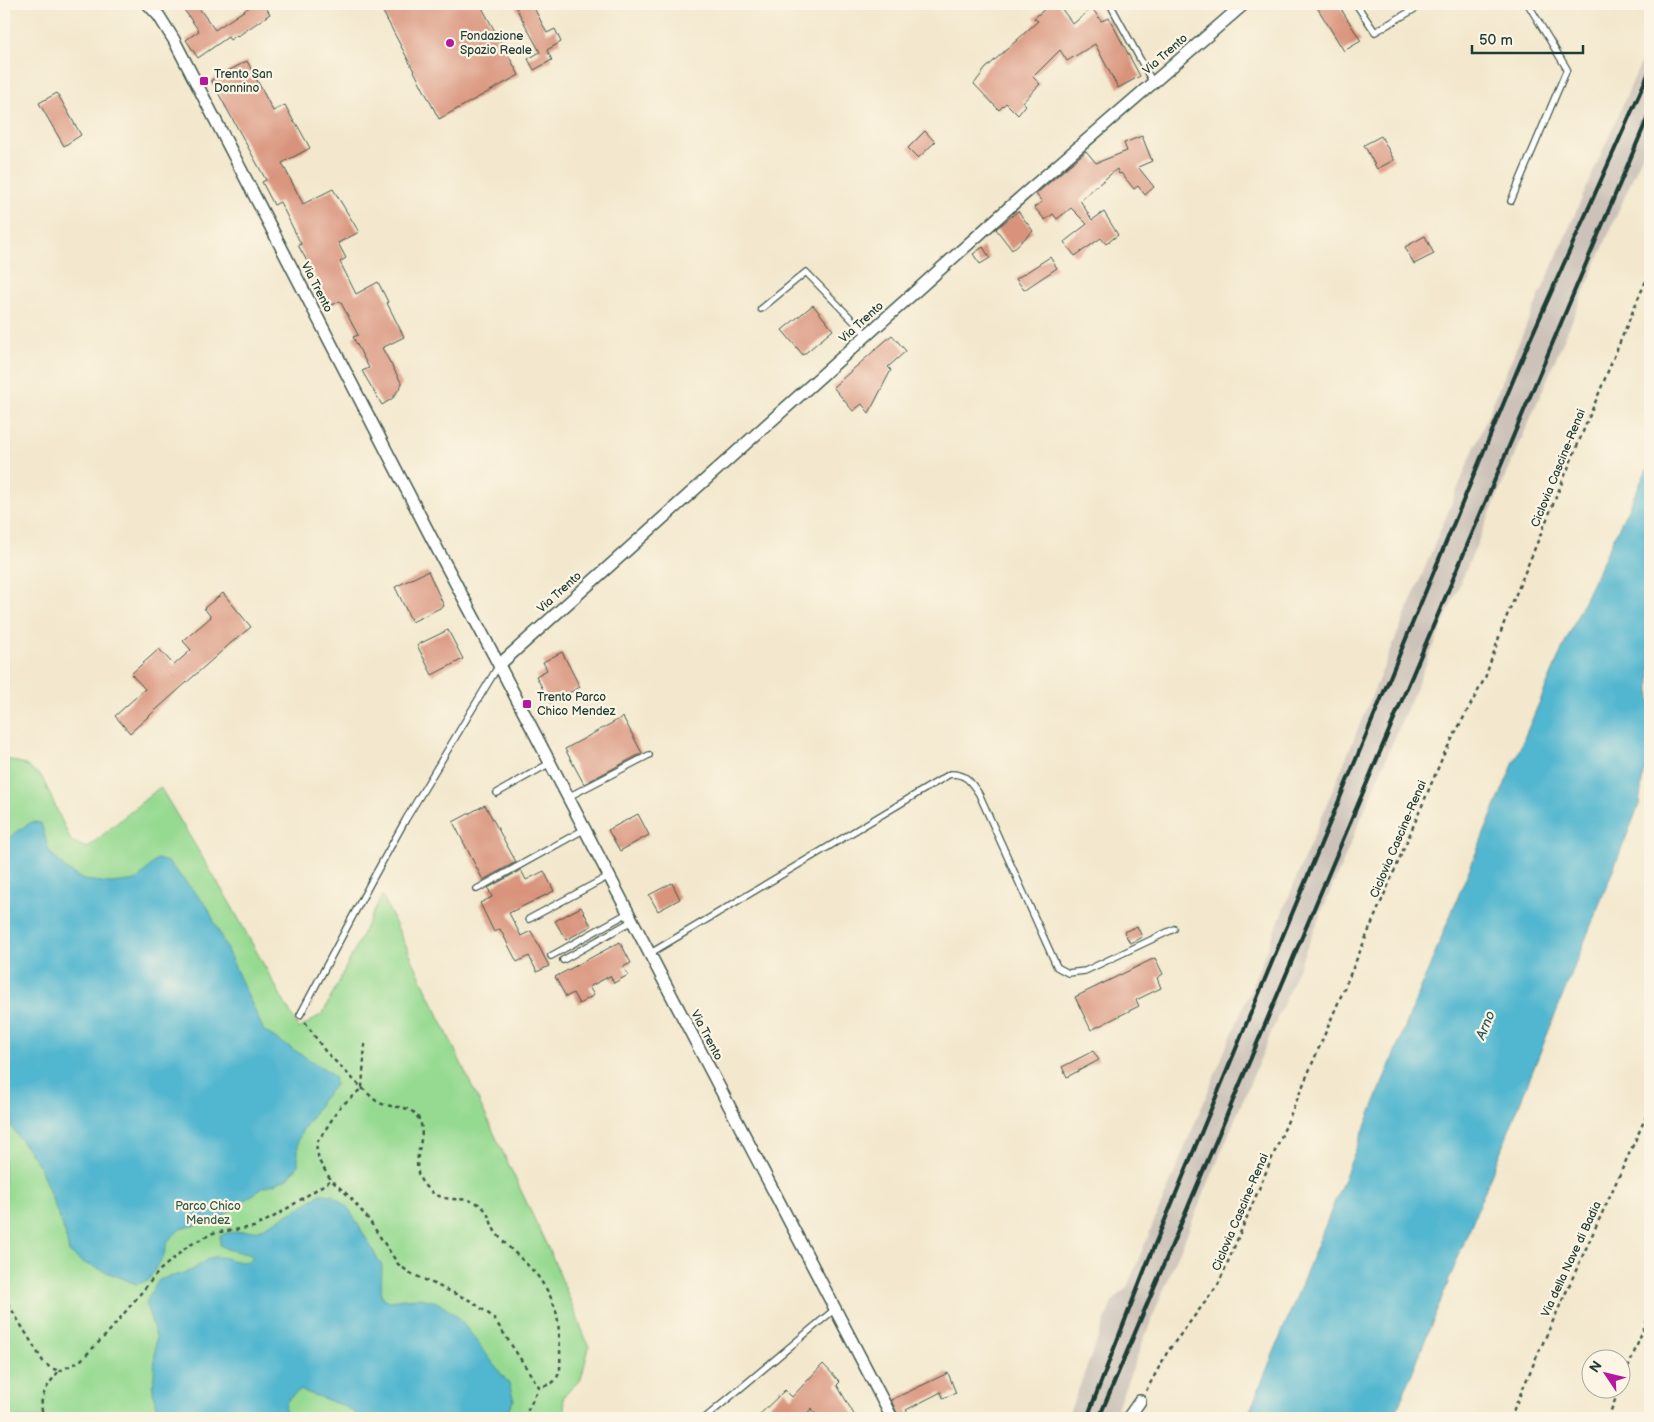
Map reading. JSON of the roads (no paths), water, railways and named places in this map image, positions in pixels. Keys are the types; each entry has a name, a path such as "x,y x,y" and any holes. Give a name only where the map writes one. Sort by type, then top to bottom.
{"street":[{"name":"Via Trento","path":"148,4 159,16 174,40 417,510 892,1418"},
{"name":"Via Trento","path":"499,665 1014,204 1244,4"},
{"path":"1128,1418 1140,1401"}],"lane":[{"path":"1110,4 1152,83"},
{"path":"1356,4 1375,32 1419,5"},
{"path":"1511,201 1567,69 1528,4"},
{"path":"761,309 806,272 867,335"},
{"path":"300,1015 402,827 499,665"},
{"path":"568,797 649,755"},
{"path":"497,793 550,763"},
{"path":"649,954 950,774 961,774 970,780 979,794 1057,967 1068,974 1086,972 1174,929"},
{"path":"477,889 585,829"},
{"path":"528,919 609,876"},
{"path":"551,956 630,917"},
{"path":"563,960 630,917"},
{"path":"705,1418 835,1309"}],"water":[{"name":"Arno","path":"1650,463 1650,758 1643,776 1639,805 1394,1418 1247,1418 1520,747 1582,604"},
{"path":"32,822 41,823 49,851 66,869 83,880 111,883 137,880 157,859 168,862 207,906 264,1031 334,1077 335,1085 321,1101 302,1131 298,1140 298,1166 287,1179 263,1188 218,1220 180,1229 168,1241 163,1257 148,1281 136,1284 82,1262 69,1252 65,1233 39,1165 4,1117 4,845 13,834"},
{"path":"321,1194 334,1195 349,1209 382,1266 381,1295 384,1300 420,1298 437,1302 458,1317 509,1384 514,1400 508,1410 496,1418 362,1418 344,1406 300,1390 287,1401 285,1418 162,1418 156,1406 153,1392 156,1336 146,1304 159,1280 190,1271 207,1259 214,1257 239,1262 249,1261 253,1258 251,1255 227,1249 220,1245 220,1236 226,1233 259,1230"}],"railway":[{"path":"1087,1418 1148,1261 1529,342 1650,70"},
{"path":"1099,1418 1650,112"}],"place":[{"name":"Fondazione Spazio Reale","path":"450,43"},
{"name":"Trento San Donnino","path":"204,81"},
{"name":"Trento Parco Chico Mendez","path":"527,704"}],"park label":[{"name":"Parco Chico Mendez","path":"208,1213"}]}
